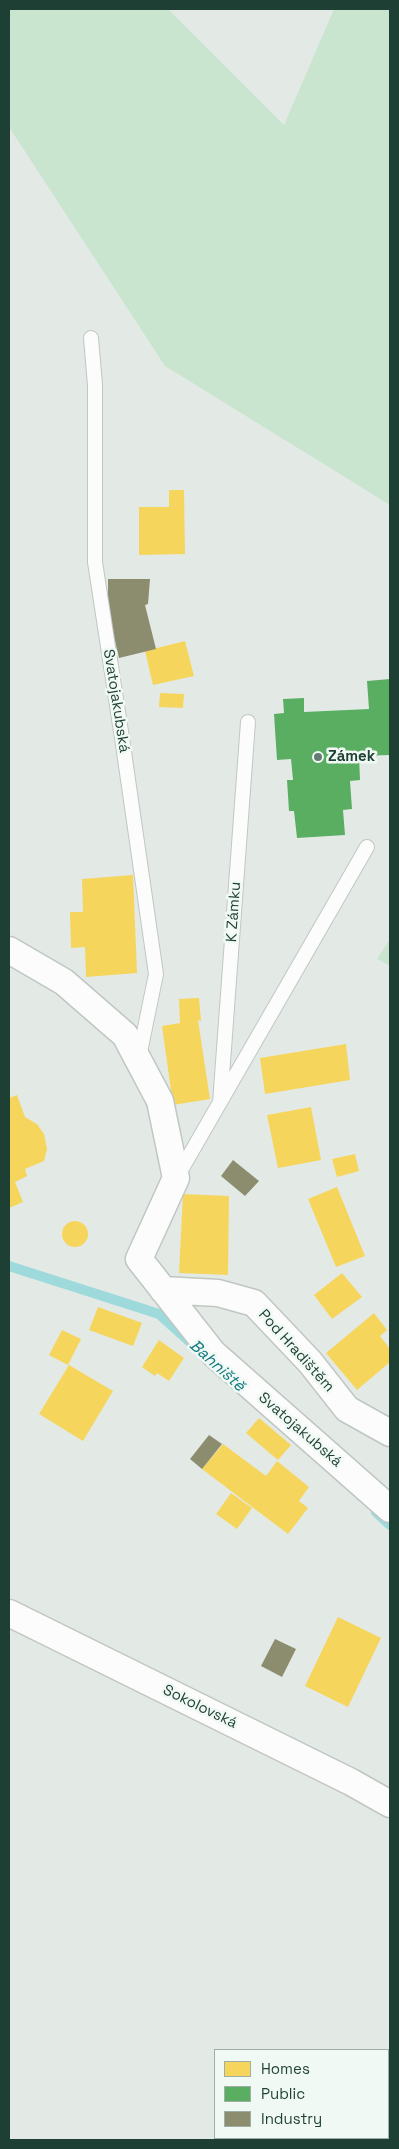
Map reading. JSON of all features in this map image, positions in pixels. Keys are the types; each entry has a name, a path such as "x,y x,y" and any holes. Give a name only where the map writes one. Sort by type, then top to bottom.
{"street":[{"path":"9,950 64,982 125,1035 160,1101 176,1178"},
{"name":"Svatojakubská","path":"176,1178 139,1259 213,1353 390,1509"},
{"name":"Pod Hradištěm","path":"163,1290 218,1293 254,1304 310,1362 347,1409 390,1433"},
{"name":"Sokolovská","path":"9,1613 351,1782 390,1804"}],"lane":[{"name":"Svatojakubská","path":"91,338 95,385 95,562 156,974 138,1060"},
{"name":"K Zámku","path":"220,1102 248,722"},
{"path":"176,1178 368,847"}],"green space":[{"path":"9,9 168,9 284,125 334,9 390,9 390,505 165,366 9,127"},
{"path":"390,939 390,966 377,959"}],"building: Homes":[{"path":"169,490 184,490 185,554 139,555 139,507 169,507"},
{"path":"185,641 194,676 153,685 145,651"},
{"path":"160,693 184,694 183,708 159,707"},
{"path":"133,875 137,973 86,977 85,947 71,948 70,912 83,912 82,879"},
{"path":"199,998 201,1021 198,1020 210,1099 173,1105 162,1026 180,1023 179,999"},
{"path":"346,1044 350,1080 265,1094 260,1058"},
{"path":"17,1095 25,1117 37,1124 44,1134 47,1149 44,1161 25,1169 27,1176 15,1182 23,1202 9,1208 9,1098"},
{"path":"311,1107 321,1160 278,1168 267,1115"},
{"path":"355,1154 359,1171 337,1177 332,1159"},
{"path":"337,1187 365,1256 336,1267 308,1199"},
{"path":"183,1194 229,1196 228,1275 179,1273"},
{"path":"75,1221 84,1225 88,1234 84,1243 75,1247 66,1243 62,1234 66,1225"},
{"path":"342,1273 362,1297 332,1319 314,1295"},
{"path":"98,1307 142,1323 133,1346 89,1330"},
{"path":"374,1313 387,1330 380,1336 390,1349 390,1362 357,1390 326,1353"},
{"path":"62,1330 81,1339 68,1365 49,1355"},
{"path":"159,1340 184,1358 169,1381 157,1373 155,1376 142,1367"},
{"path":"69,1365 113,1391 83,1441 39,1414"},
{"path":"259,1418 291,1445 278,1460 246,1433"},
{"path":"223,1444 266,1476 277,1461 309,1487 299,1501 308,1508 288,1534 202,1469"},
{"path":"231,1493 252,1508 237,1529 216,1514"},
{"path":"338,1617 381,1638 348,1707 305,1686"}],"building: Public":[{"name":"Zámek","path":"390,679 390,755 359,756 360,780 350,781 352,809 343,810 345,835 297,838 294,811 289,811 287,780 293,780 291,759 277,760 274,714 284,713 283,699 304,698 304,712 369,709 367,681"}],"building: Industry":[{"path":"108,579 150,579 148,604 145,605 156,649 119,658 108,612"},
{"path":"233,1160 259,1181 245,1196 221,1176"},
{"path":"209,1435 222,1444 202,1469 190,1459"},
{"path":"275,1639 296,1649 282,1677 261,1666"}],"waterway":[{"name":"Bahniště","path":"9,1266 159,1314 190,1342"},
{"name":"Bahniště","path":"376,1512 390,1525"}],"place":[{"name":"Zámek","path":"318,757"}]}
